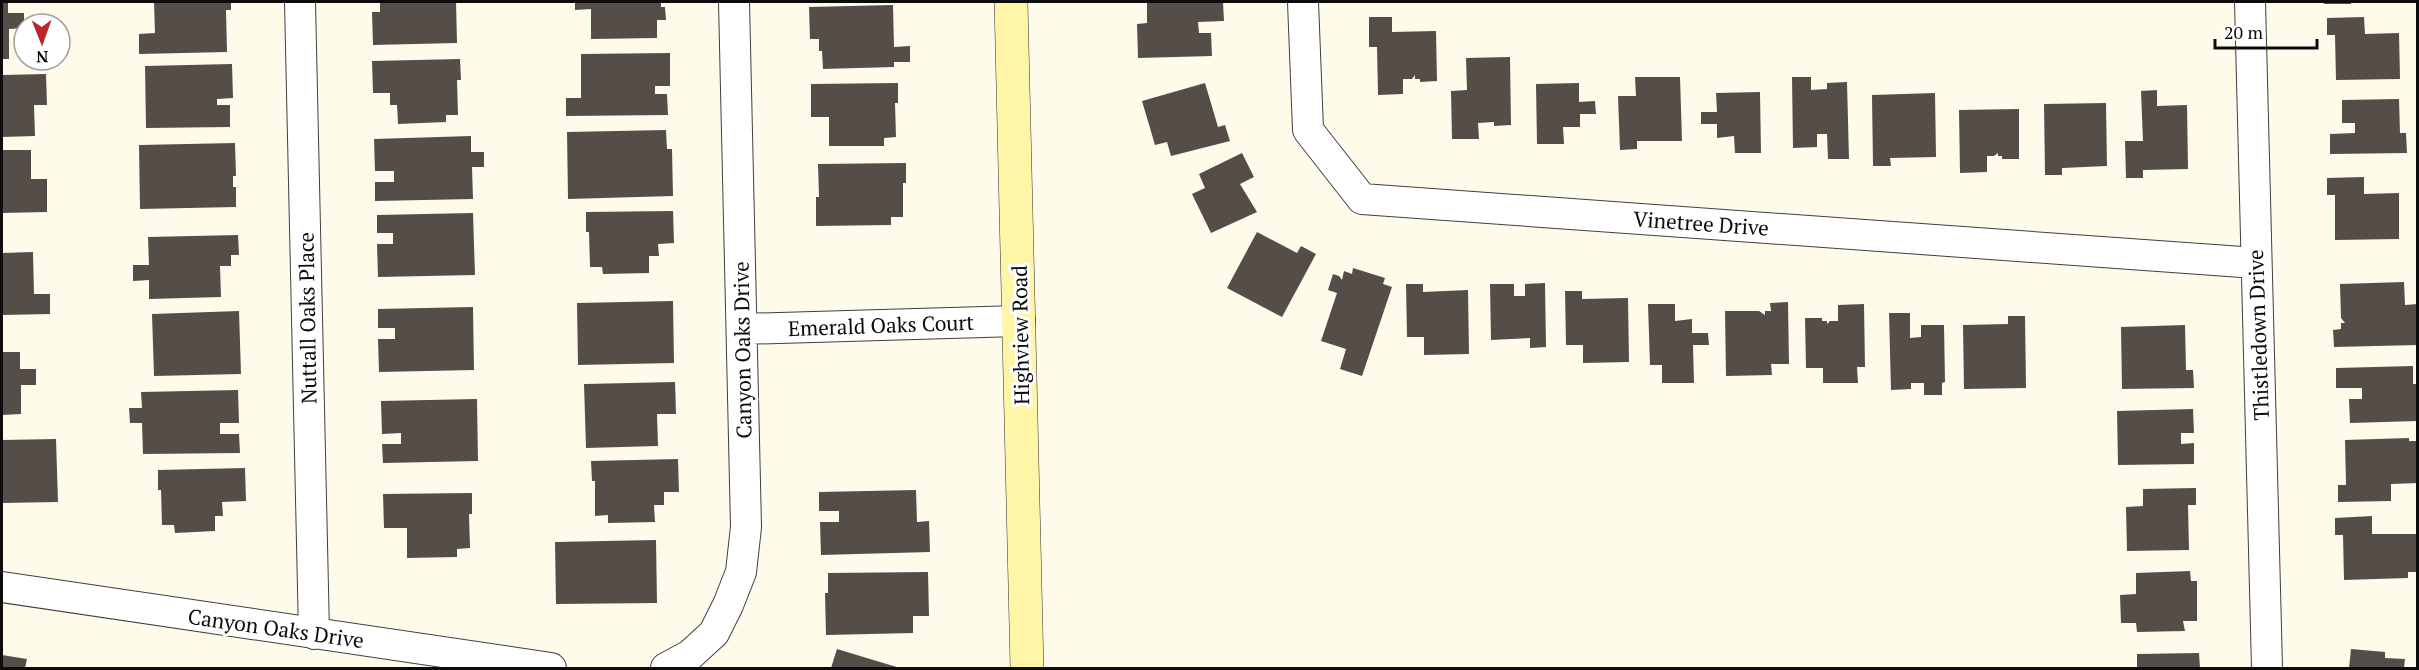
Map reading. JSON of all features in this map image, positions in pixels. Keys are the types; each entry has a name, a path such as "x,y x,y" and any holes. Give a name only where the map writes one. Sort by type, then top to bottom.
{"street":[{"name":"Nuttall Oaks Place","path":"300,2 314,634"},
{"name":"Canyon Oaks Drive","path":"666,669 690,655 714,633 741,572 746,527 734,2"},
{"name":"Highview Road","path":"1011,2 1027,669"},
{"name":"Vinetree Drive","path":"1303,2 1308,130 1362,199 2256,263"},
{"name":"Thistledown Drive","path":"2250,2 2267,669"},
{"name":"Emerald Oaks Court","path":"742,329 1020,321"},
{"name":"Canyon Oaks Drive","path":"2,587 551,669"}],"building":[{"path":"2,2 8,2 8,13 12,13 12,29 9,29 9,59 2,59"},
{"path":"154,2 231,2 231,10 226,10 227,52 139,54 139,34 155,33"},
{"path":"380,2 456,2 457,43 373,45 372,12 380,12"},
{"path":"575,2 661,2 661,7 665,7 666,20 657,20 657,38 591,39 591,9 575,10"},
{"path":"1223,2 1224,21 1198,22 1199,33 1211,33 1212,56 1138,58 1137,24 1147,23 1147,3"},
{"path":"2324,2 2351,2 2351,4 2324,4"},
{"path":"893,5 894,47 910,46 910,62 894,62 894,67 823,69 819,39 810,39 809,7"},
{"path":"1369,17 1392,17 1392,32 1436,31 1437,81 1420,82 1420,79 1415,79 1415,75 1412,79 1403,79 1403,94 1378,95 1377,47 1369,47"},
{"path":"2364,17 2365,34 2399,33 2400,79 2336,80 2335,35 2327,35 2327,18"},
{"path":"670,53 670,86 655,86 655,94 667,94 668,115 566,116 566,98 581,98 581,54"},
{"path":"1510,57 1511,125 1494,126 1494,122 1478,123 1479,139 1452,139 1451,91 1467,90 1466,58"},
{"path":"460,59 461,80 457,80 458,115 446,115 446,122 398,124 397,105 390,105 390,93 373,93 372,61"},
{"path":"232,64 233,98 217,99 217,105 230,105 230,127 146,128 145,66"},
{"path":"46,74 47,105 34,105 35,136 2,137 2,75"},
{"path":"1635,77 1680,77 1682,141 1637,141 1637,149 1620,150 1618,96 1636,96"},
{"path":"1792,77 1811,77 1811,90 1827,89 1827,83 1847,82 1849,159 1828,159 1827,134 1817,134 1817,147 1793,148"},
{"path":"898,83 898,103 895,103 896,137 884,138 884,146 829,146 829,117 811,117 811,84"},
{"path":"1205,83 1218,127 1225,125 1230,141 1171,156 1167,142 1155,145 1142,101"},
{"path":"1579,83 1579,102 1595,101 1596,114 1580,114 1580,127 1563,127 1564,144 1537,144 1536,84"},
{"path":"2157,90 2157,106 2187,105 2188,169 2143,170 2143,178 2126,178 2125,141 2143,141 2141,91"},
{"path":"1760,92 1761,153 1735,153 1734,136 1717,138 1717,124 1701,124 1701,112 1717,112 1716,93"},
{"path":"1935,93 1936,157 1890,158 1891,166 1873,166 1872,95"},
{"path":"2399,99 2400,133 2406,133 2407,153 2330,154 2330,134 2355,133 2355,123 2342,123 2342,100"},
{"path":"2106,103 2107,166 2062,168 2062,175 2045,175 2044,104"},
{"path":"2019,109 2019,159 2002,159 1998,153 1994,156 1987,156 1987,172 1960,173 1959,110"},
{"path":"666,130 667,149 672,149 673,196 568,199 567,132"},
{"path":"471,136 471,152 484,152 484,167 472,167 473,199 375,201 375,182 394,182 394,171 375,171 374,139"},
{"path":"235,143 236,176 233,176 233,187 236,187 236,207 140,209 139,145"},
{"path":"2,150 31,150 31,179 47,179 47,212 2,213"},
{"path":"1242,153 1254,177 1240,184 1257,212 1211,233 1192,194 1205,188 1199,174"},
{"path":"906,163 906,183 903,183 903,217 891,217 891,225 816,226 816,197 819,197 818,164"},
{"path":"2364,177 2364,194 2399,193 2399,239 2335,240 2335,195 2327,195 2327,178"},
{"path":"673,211 674,243 658,244 659,256 649,256 649,273 603,274 602,267 590,267 586,212"},
{"path":"473,213 475,275 378,277 377,244 393,244 393,233 377,233 377,215"},
{"path":"1257,232 1297,253 1301,246 1316,254 1282,317 1227,288"},
{"path":"238,235 239,255 231,255 231,266 220,266 221,297 149,299 149,280 133,281 133,265 149,265 148,237"},
{"path":"33,252 34,294 50,294 50,314 2,315 2,253"},
{"path":"1353,268 1385,278 1383,284 1392,287 1362,376 1340,369 1346,349 1321,341 1337,293 1328,290 1333,274 1342,280 1344,271 1352,274"},
{"path":"2404,282 2405,305 2418,304 2418,345 2334,347 2333,330 2341,329 2341,323 2345,323 2341,318 2340,284"},
{"path":"1545,283 1546,347 1530,348 1530,338 1491,340 1490,284 1514,284 1514,296 1525,296 1525,284"},
{"path":"1406,284 1423,284 1423,292 1468,290 1469,354 1424,355 1424,337 1407,337"},
{"path":"1565,291 1582,291 1582,299 1628,298 1629,362 1583,363 1583,345 1566,345"},
{"path":"673,301 674,363 578,365 577,303"},
{"path":"1788,302 1789,364 1771,364 1772,375 1726,376 1725,311 1759,311 1765,315 1765,311 1771,311 1770,303"},
{"path":"1648,304 1675,304 1675,321 1692,319 1692,333 1708,333 1709,345 1693,345 1694,383 1662,383 1662,365 1650,365"},
{"path":"1864,304 1865,367 1857,367 1858,383 1823,383 1823,368 1806,368 1805,318 1822,318 1822,321 1827,321 1827,324 1830,321 1838,321 1838,305"},
{"path":"473,307 474,370 379,372 378,339 395,339 395,328 378,328 378,309"},
{"path":"239,311 241,374 154,376 152,314"},
{"path":"1889,313 1910,313 1910,338 1921,337 1921,325 1944,325 1945,382 1942,383 1942,395 1924,395 1924,383 1911,383 1911,389 1891,390"},
{"path":"2008,316 2025,316 2026,388 1964,389 1963,325 2008,324"},
{"path":"2185,325 2186,370 2193,370 2194,388 2122,389 2121,327"},
{"path":"2,352 20,352 20,369 36,369 36,385 21,385 21,414 2,415"},
{"path":"2413,366 2413,384 2418,384 2418,421 2350,423 2349,399 2362,399 2362,388 2336,388 2336,368"},
{"path":"675,382 676,414 657,414 658,446 586,448 584,384"},
{"path":"238,390 239,423 220,423 220,434 239,434 240,453 143,454 142,423 130,423 129,408 142,408 141,392"},
{"path":"477,399 478,461 383,463 382,444 401,444 401,433 382,434 381,401"},
{"path":"2193,409 2194,433 2181,433 2181,444 2194,443 2194,464 2118,465 2117,411"},
{"path":"2409,438 2409,441 2418,441 2418,483 2391,484 2391,501 2338,502 2338,485 2346,485 2345,440"},
{"path":"56,439 58,502 2,503 2,440"},
{"path":"678,459 679,492 664,492 664,505 654,505 655,522 608,523 608,515 595,516 595,481 592,481 591,461"},
{"path":"245,468 246,501 222,502 223,516 215,516 215,531 175,533 174,525 162,525 158,470"},
{"path":"2196,488 2196,505 2188,505 2189,550 2127,551 2126,507 2143,506 2143,489"},
{"path":"916,490 917,522 929,521 930,552 821,555 820,522 839,522 839,511 819,511 819,492"},
{"path":"472,493 472,514 469,514 470,548 457,549 457,557 407,558 407,528 384,528 383,494"},
{"path":"2372,516 2372,534 2418,534 2418,572 2408,572 2408,578 2344,580 2343,535 2335,535 2335,518"},
{"path":"656,540 657,603 556,604 555,542"},
{"path":"2190,571 2191,581 2197,581 2197,621 2183,621 2185,631 2137,632 2136,623 2121,623 2120,595 2136,594 2136,573"},
{"path":"928,572 929,616 913,616 913,633 826,635 825,593 828,593 828,573"},
{"path":"837,649 900,668 831,668"},
{"path":"2351,649 2385,652 2385,658 2405,659 2404,668 2349,668"},
{"path":"2199,653 2200,668 2137,668 2137,654"},
{"path":"2,655 27,659 25,668 2,668"}]}
